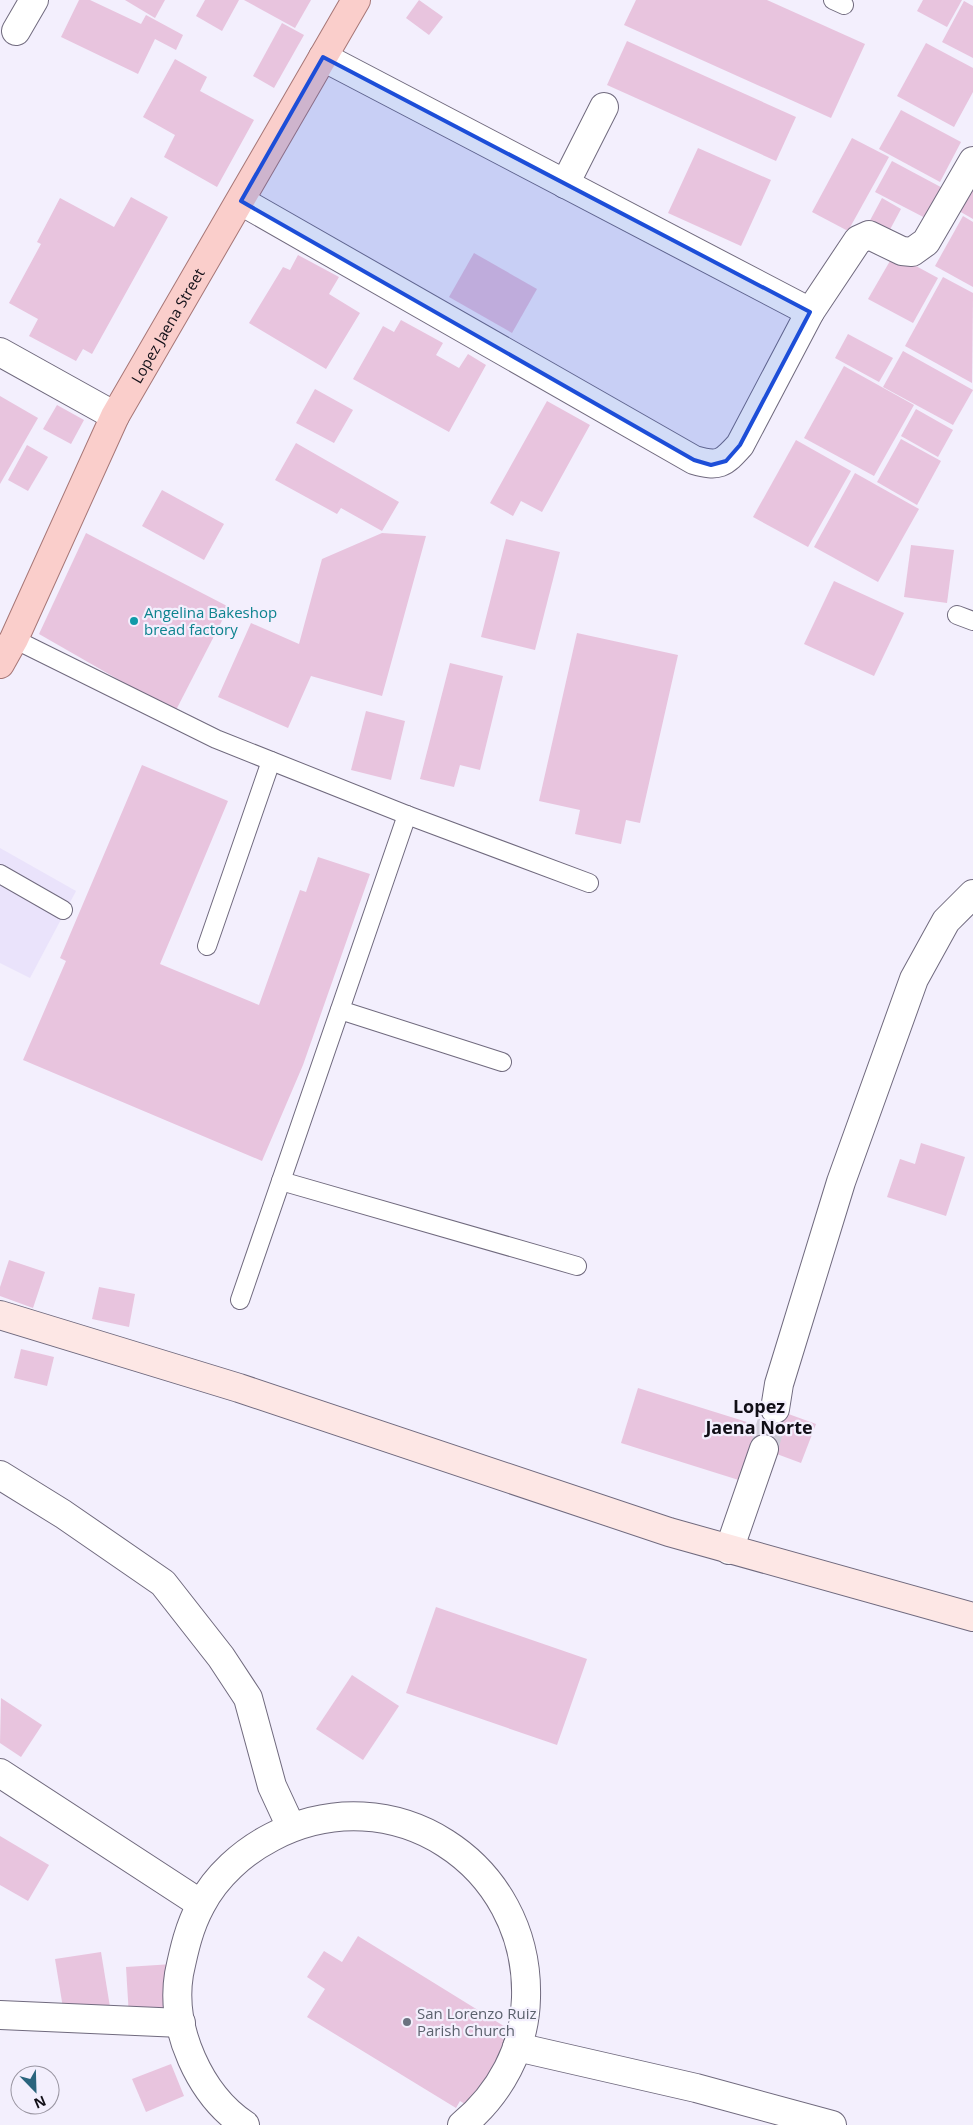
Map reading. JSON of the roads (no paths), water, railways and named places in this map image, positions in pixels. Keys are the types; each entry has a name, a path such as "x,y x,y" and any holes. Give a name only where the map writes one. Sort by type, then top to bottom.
{"main road":[{"name":"Lopez Jaena Street","path":"0,664 7,636 115,416 356,0"}],"street":[{"path":"16,31 34,0"},
{"path":"323,56 810,312"},
{"path":"565,184 604,107"},
{"path":"241,200 694,460 712,465 726,461 740,445 810,312 858,240 869,235 902,251 912,252 926,242 973,161"},
{"path":"0,352 115,416"},
{"path":"776,1409 779,1384 841,1182 914,978 946,921 973,894"},
{"path":"0,1315 239,1388 729,1550 973,1617"},
{"path":"729,1550 764,1449"},
{"path":"0,1475 63,1514 163,1583 221,1657 248,1698 272,1786 291,1827"},
{"path":"0,1773 201,1904"},
{"path":"245,2125 229,2114 208,2088 191,2057 181,2023 178,1982 185,1942 201,1904 225,1872 255,1846 291,1827 326,1818 362,1816 397,1822 431,1834 462,1853 487,1878 502,1901 521,1941 527,1976 526,2012 517,2047 507,2071 493,2093 476,2114 462,2125"},
{"path":"0,2015 181,2023"},
{"path":"517,2047 696,2088 832,2125"}],"lane":[{"path":"7,636 216,740 407,815 589,883"},
{"path":"207,946 271,762"},
{"path":"240,1300 407,815"},
{"path":"0,874 63,910"},
{"path":"340,1010 502,1062"},
{"path":"281,1181 577,1266"}],"tunnel":[{"path":"764,1449 775,1409"}],"place":[{"name":"Angelina Bakeshop bread factory","path":"134,621"},
{"name":"San Lorenzo Ruiz Parish Church","path":"407,2022"}],"district":[{"name":"Lopez Jaena Norte","path":"759,1416"}]}
